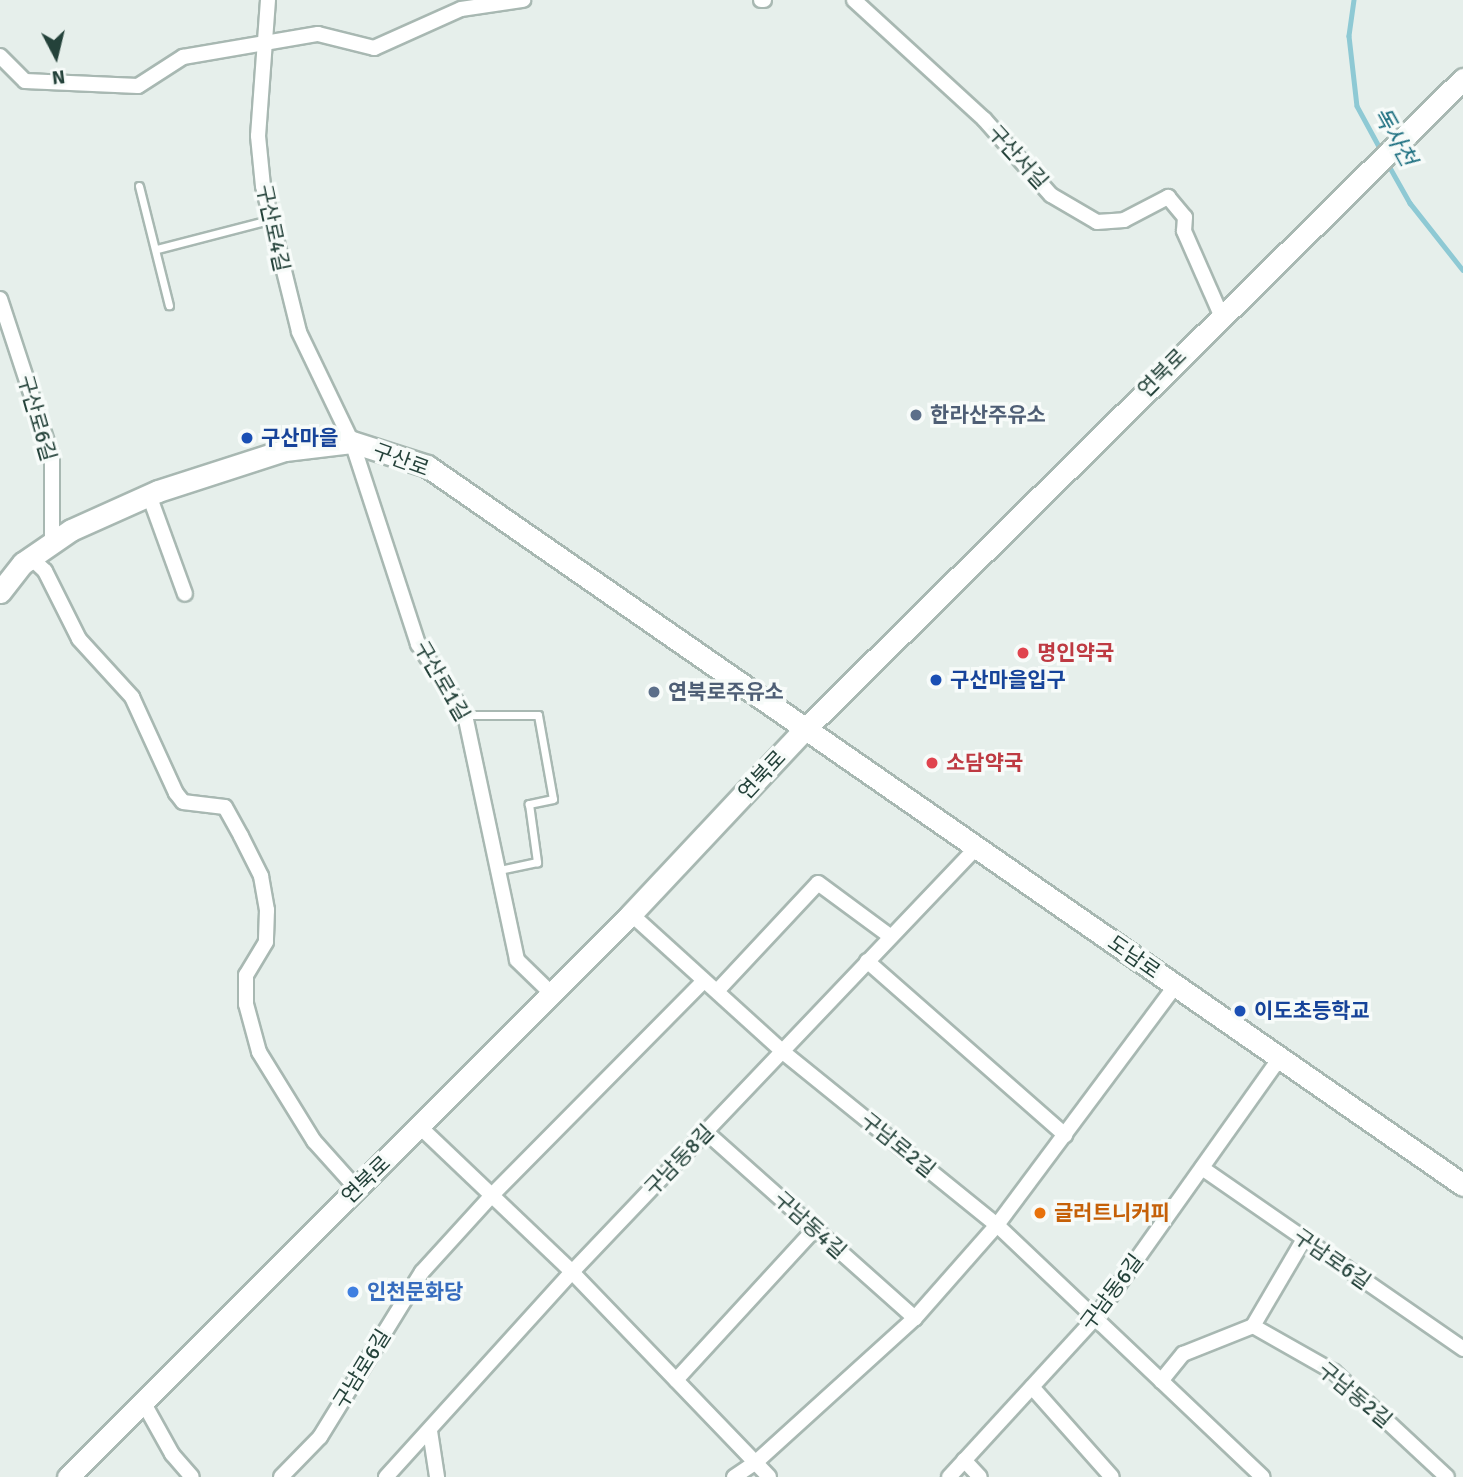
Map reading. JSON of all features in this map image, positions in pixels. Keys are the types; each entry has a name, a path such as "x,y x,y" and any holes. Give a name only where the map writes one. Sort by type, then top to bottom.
{"main road":[{"name":"연북로","path":"68,1477 142,1400 420,1128 631,915 805,729 1339,198 1463,79"},
{"name":"구산로","path":"0,592 31,558 52,541 149,495 285,450 352,442 427,466 805,729"},
{"name":"도남로","path":"805,729 1463,1185"}],"street":[{"name":"구산로4길","path":"268,0 258,136 269,220 299,332 352,442"},
{"path":"0,56 25,81 138,86 183,57 318,34 374,48 461,9 523,0"},
{"name":"구산서길","path":"854,0 984,119 1051,195 1097,222 1124,220 1168,197 1185,217 1184,231 1221,315"},
{"name":"구산로6길","path":"0,299 52,457 52,541"},
{"name":"구산로1길","path":"352,442 418,644 465,715 517,960 552,994"},
{"path":"149,495 185,594"},
{"path":"31,558 45,571 79,639 132,698 176,793 183,802 225,807 242,836 261,876 267,911 266,942 246,975 246,1003 259,1052 314,1141 357,1189"},
{"name":"구남동8길","path":"386,1477 572,1272 976,848"},
{"path":"718,990 818,883 890,936"},
{"name":"구남로2길","path":"631,915 703,982 718,990 783,1052 997,1225 1263,1477"},
{"path":"867,961 1065,1135"},
{"name":"구남로6길","path":"281,1477 320,1437 422,1272 492,1194 703,982"},
{"path":"734,1477 755,1463 915,1318 997,1225 1175,986"},
{"name":"구남동6길","path":"949,1477 1095,1318 1280,1058"},
{"path":"420,1128 572,1272 769,1477"},
{"name":"구남동4길","path":"706,1132 915,1318"},
{"name":"구남로6길","path":"1202,1168 1463,1349"},
{"path":"676,1380 815,1229"},
{"path":"1161,1381 1183,1354 1253,1326 1304,1240"},
{"name":"구남동2길","path":"1253,1326 1335,1372 1447,1477"},
{"path":"1032,1387 1112,1477"},
{"path":"142,1400 172,1454 192,1477"},
{"path":"430,1431 437,1477"},
{"path":"964,1460 980,1477"}],"lane":[{"path":"139,186 169,305"},
{"path":"157,249 269,220"},
{"path":"465,715 538,715 553,799 529,804 537,862 499,870"}],"waterway":[{"name":"독사천","path":"1354,0 1349,36 1357,106 1381,150"},
{"name":"독사천","path":"1388,164 1410,203 1463,270"}],"place":[{"name":"한라산주유소","path":"916,415"},
{"name":"구산마을","path":"247,438"},
{"name":"명인약국","path":"1023,653"},
{"name":"구산마을입구","path":"936,680"},
{"name":"연북로주유소","path":"654,692"},
{"name":"소담약국","path":"932,763"},
{"name":"이도초등학교","path":"1240,1011"},
{"name":"글러트니커피","path":"1040,1213"},
{"name":"인천문화당","path":"353,1292"}]}
